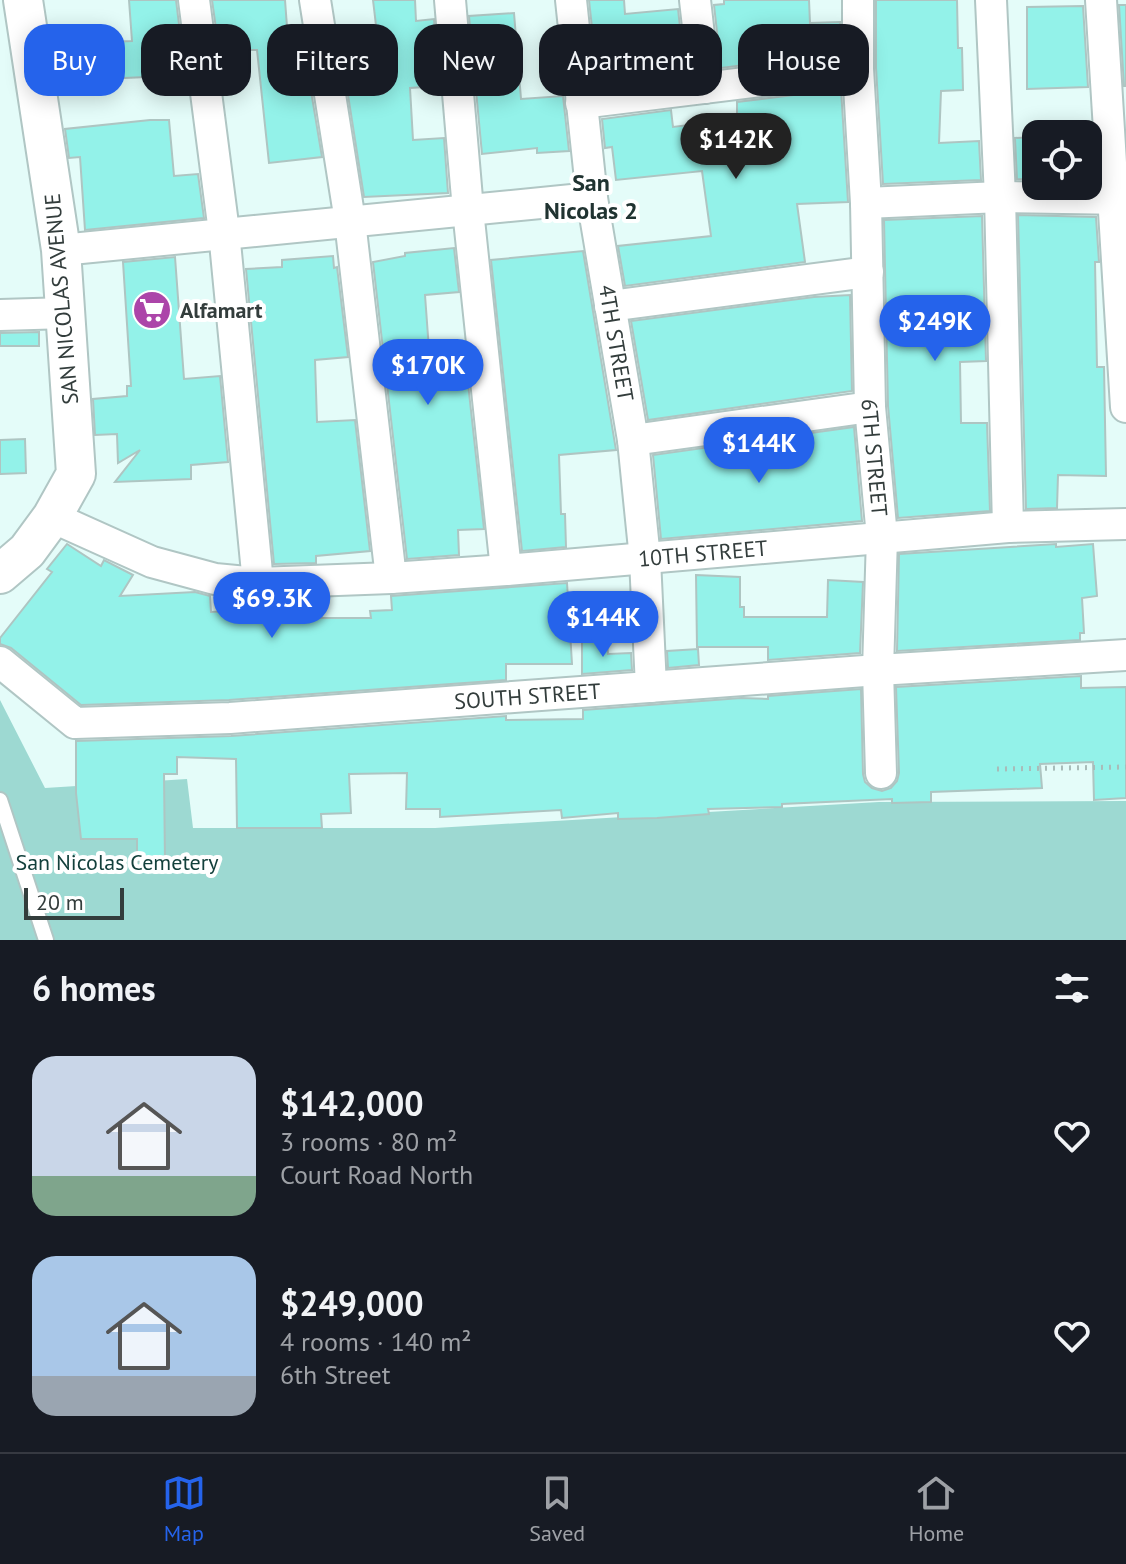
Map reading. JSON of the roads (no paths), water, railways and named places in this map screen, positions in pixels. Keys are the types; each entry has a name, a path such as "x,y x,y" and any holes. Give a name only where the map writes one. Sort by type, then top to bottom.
{"street":[{"name":"SAN NICOLAS AVENUE","path":"0,574 27,551 52,517 76,474 61,250 23,0"},
{"path":"194,0 224,232 258,583"},
{"path":"315,0 350,221 391,578"},
{"path":"450,0 468,210 506,570"},
{"name":"4TH STREET","path":"571,0 592,198 633,440 645,559 651,687"},
{"path":"695,0 698,24"},
{"name":"6TH STREET","path":"858,0 858,24"},
{"path":"991,0 1000,197 1008,527"},
{"path":"1101,0 1119,199 1126,407"},
{"path":"581,103 639,96"},
{"name":"6TH STREET","path":"860,96 866,203 870,407 882,537 878,670 881,773"},
{"path":"866,203 1000,197 1119,199"},
{"path":"61,250 592,198"},
{"path":"610,306 868,272"},
{"path":"0,315 67,313"},
{"path":"633,440 870,407"},
{"name":"10TH STREET","path":"52,517 152,562 215,579 258,583 506,570 1008,527 1126,524"},
{"name":"SOUTH STREET","path":"0,662 75,723 230,718 878,670 1126,655"}],"lane":[{"path":"0,800 46,940"}],"place":[{"name":"Alfamart","path":"152,310"}],"district":[{"name":"San Nicolas 2","path":"591,197"}],"park label":[{"name":"San Nicolas Cemetery","path":"117,862"}]}
